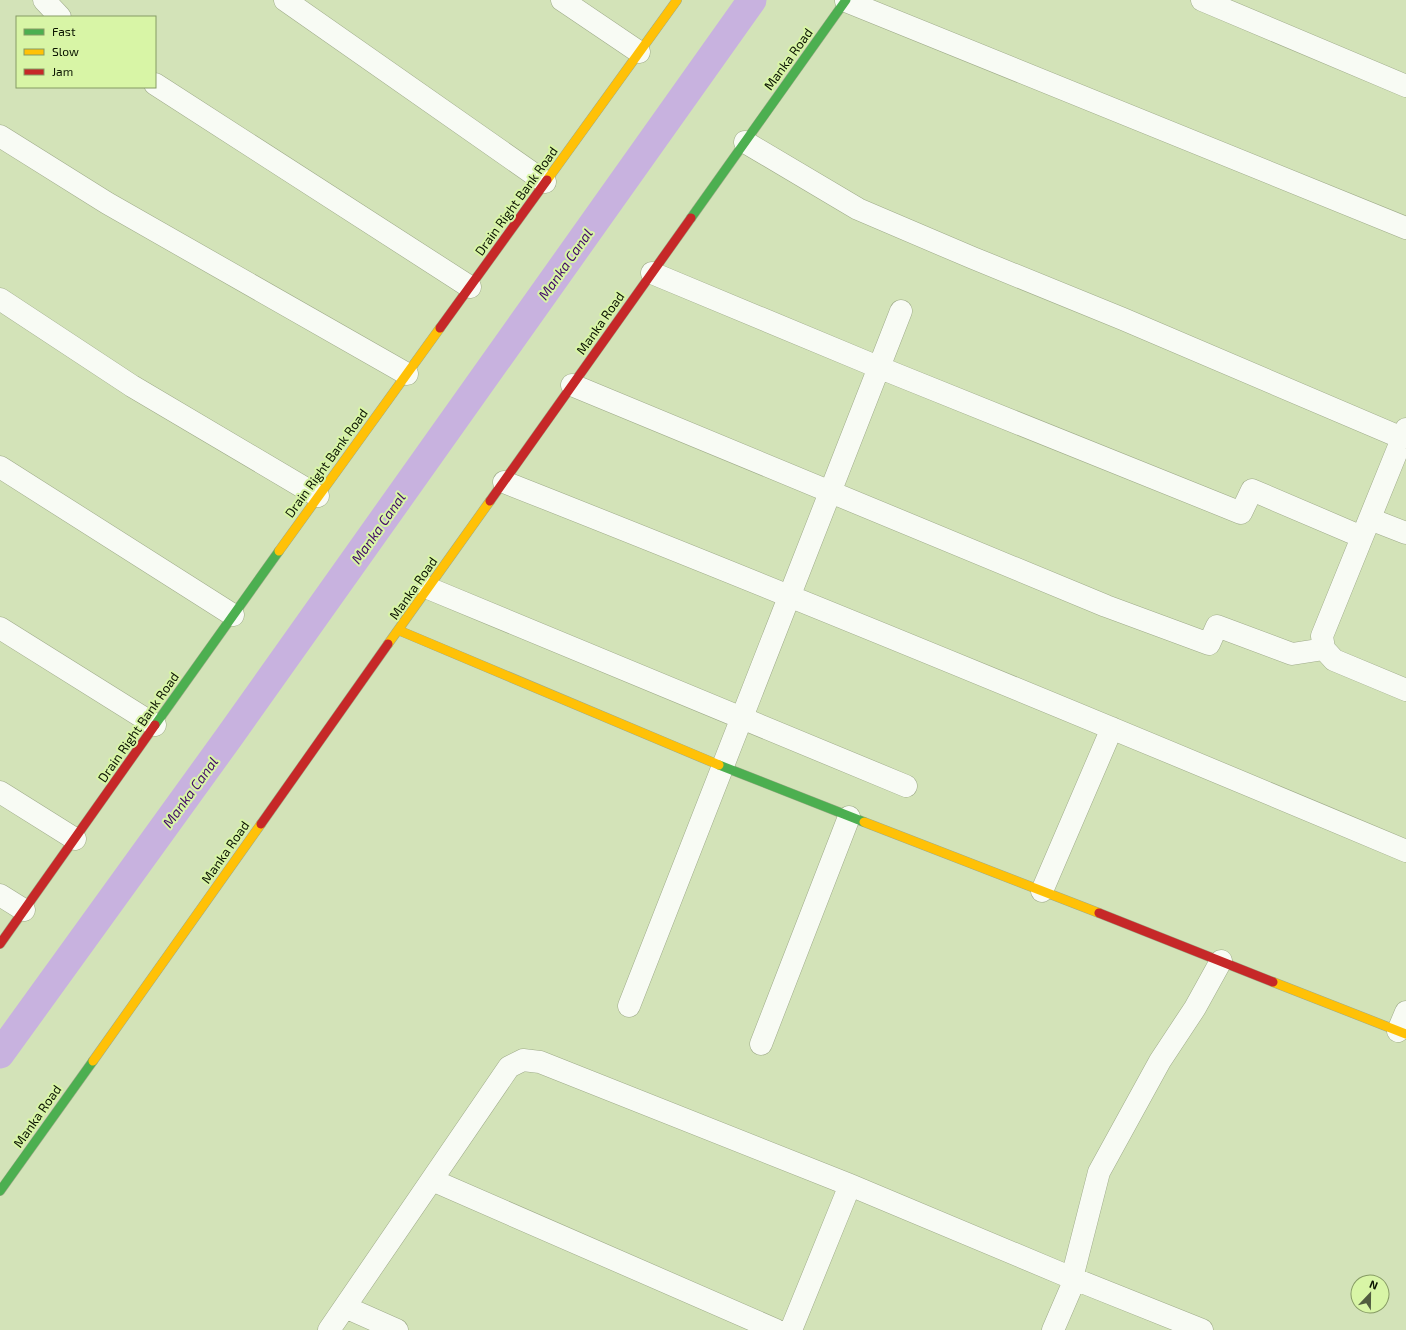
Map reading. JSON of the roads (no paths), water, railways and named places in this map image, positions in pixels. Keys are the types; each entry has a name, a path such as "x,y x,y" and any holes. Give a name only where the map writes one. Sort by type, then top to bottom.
{"street":[{"path":"44,0 59,16"},
{"path":"285,0 545,182"},
{"path":"562,0 639,52"},
{"name":"Drain Right Bank Road","path":"0,944 318,496 677,0"},
{"path":"846,0 1406,228"},
{"name":"Manka Road","path":"0,1190 846,0"},
{"path":"1202,0 1406,86"},
{"path":"156,85 470,287"},
{"path":"0,136 107,203 406,374"},
{"path":"745,142 858,209 972,258 1404,434 1322,636 1324,649 1334,660 1406,690"},
{"path":"652,273 878,367 1241,513 1252,490 1366,528 1406,533"},
{"path":"0,299 132,386 318,496"},
{"path":"630,1006 901,311"},
{"path":"572,385 1106,606 1209,644 1217,626 1292,654 1324,649"},
{"path":"0,467 233,615"},
{"path":"504,482 790,596 1406,850"},
{"path":"428,588 906,786"},
{"path":"0,628 155,724"},
{"path":"398,630 723,767 849,817 1221,961 1403,1026"},
{"path":"1042,891 1112,728"},
{"path":"0,792 75,839"},
{"path":"761,1044 849,817"},
{"path":"0,896 24,910"},
{"path":"1053,1330 1074,1279 1099,1172 1160,1061 1195,1008 1221,961"},
{"path":"329,1330 509,1067 523,1060 540,1062 850,1184 1074,1279 1202,1330"},
{"path":"432,1180 776,1330"},
{"path":"791,1330 850,1184"},
{"path":"345,1307 397,1330"}],"waterway":[{"name":"Manka Canal","path":"0,1054 229,737 752,0"}]}
